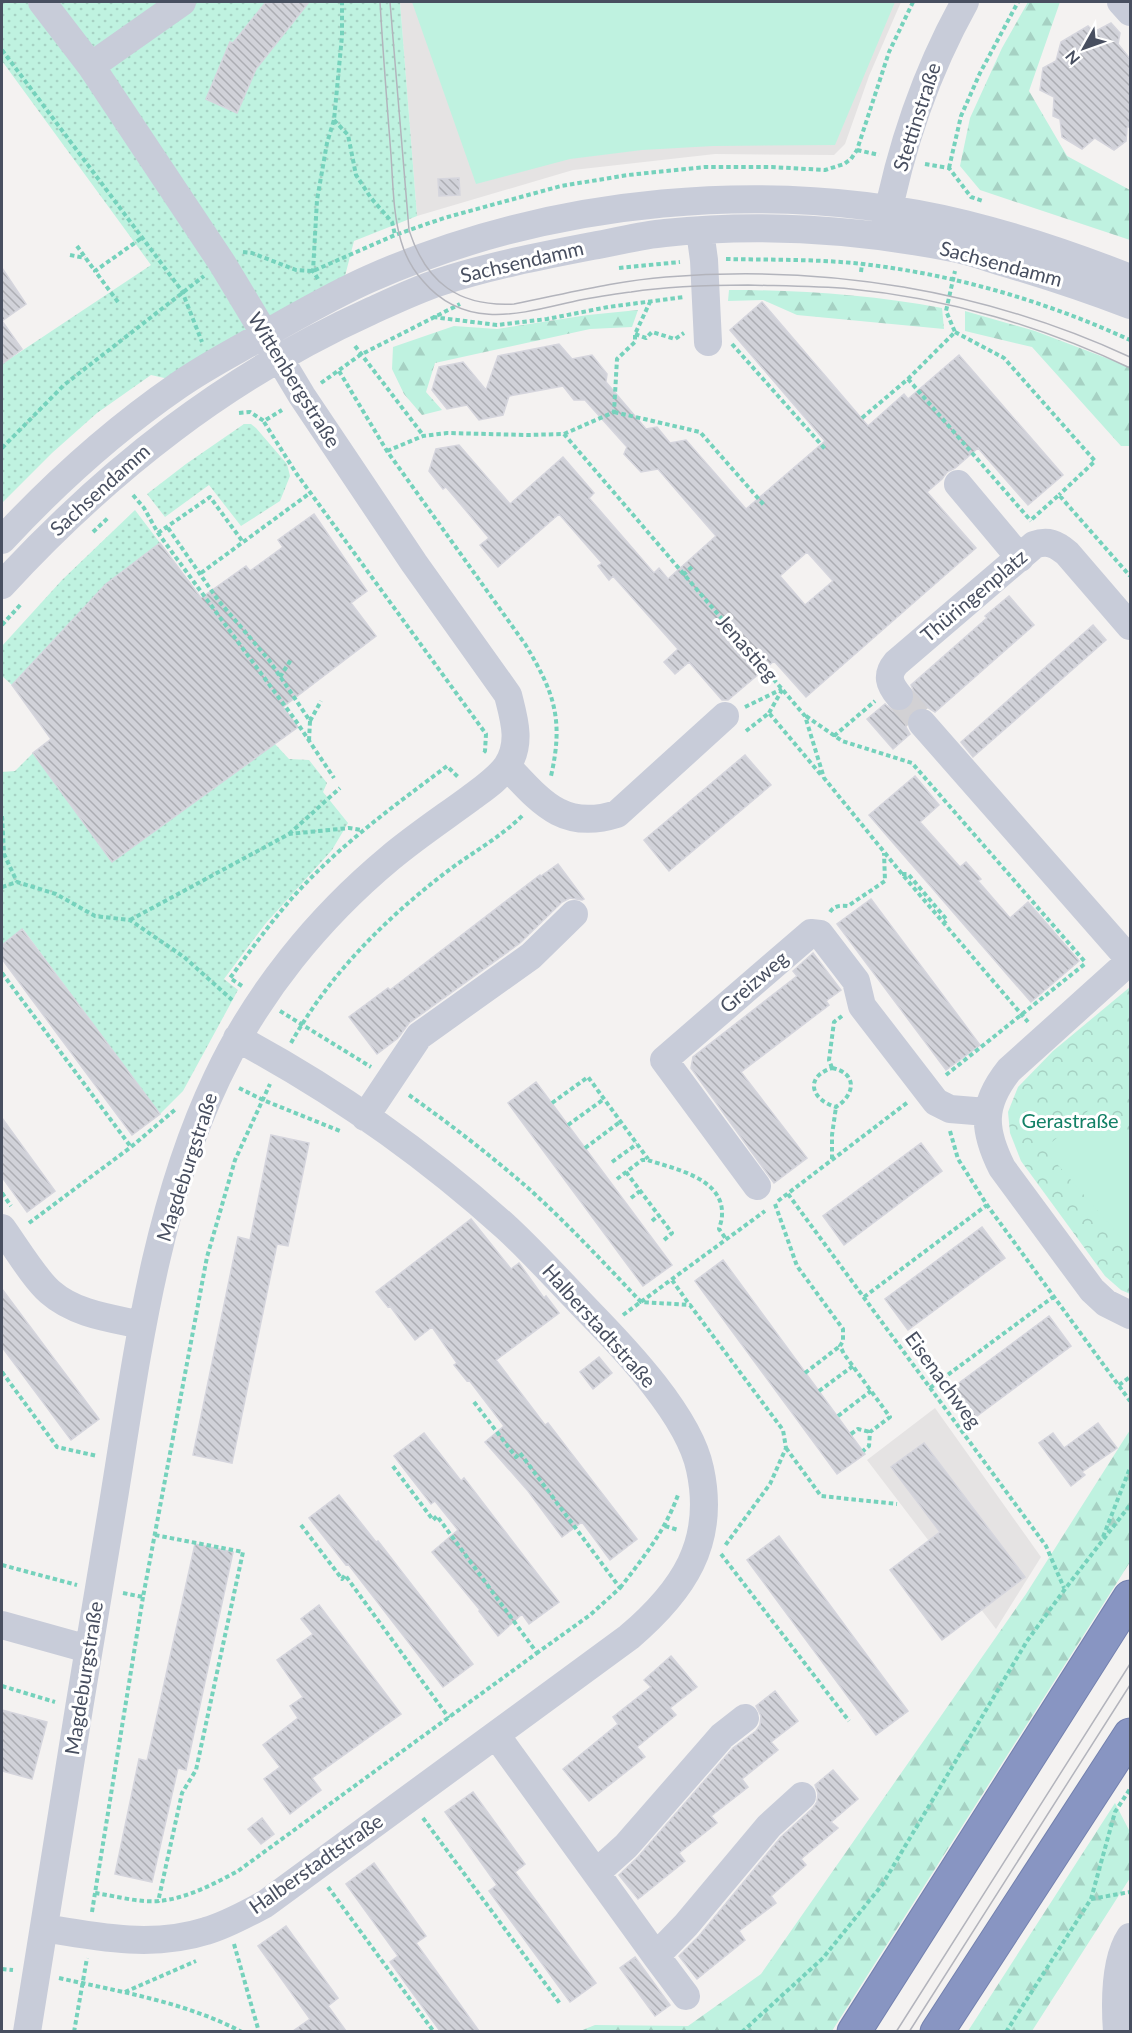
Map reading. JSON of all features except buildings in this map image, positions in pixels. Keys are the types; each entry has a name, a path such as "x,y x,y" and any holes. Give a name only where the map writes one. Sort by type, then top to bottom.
{"highway":[{"path":"854,2031 1131,1597"},
{"path":"937,2031 1131,1735"}],"street":[{"name":"Wittenbergstraße","path":"42,2 91,66 222,263 302,396 414,563 508,694 514,720 516,746 507,766"},
{"path":"91,66 182,2"},
{"name":"Stettinstraße","path":"886,223 918,103 932,66 964,2"},
{"path":"1121,2 1131,12"},
{"name":"Sachsendamm","path":"2,585 35,549 95,493 330,297 370,278 463,243 547,222 666,202 729,199 823,203 961,250 1074,284 1131,305"},
{"name":"Sachsendamm","path":"2,540 59,485 135,418 180,385 272,346 343,324 438,282 518,260 663,233 799,230 886,223 965,224 1079,258 1131,278"},
{"path":"700,231 708,336"},
{"path":"958,484 1027,551"},
{"name":"Thüringenplatz","path":"895,691 889,677 897,663 1027,551 1043,542 1056,544 1067,553 1131,626"},
{"path":"922,723 1131,960 1095,973 998,1084 987,1112 987,1130 991,1147 1002,1168 1092,1290 1106,1303 1131,1316"},
{"path":"507,766 553,811 569,817 605,818 617,814 733,726"},
{"name":"Magdeburgstraße","path":"27,2031 142,1325 166,1221 201,1114 241,1019 335,907 391,857 491,783 507,766"},
{"path":"355,1125 419,1036 531,956 574,914"},
{"name":"Greizweg","path":"770,1198 664,1060 811,933 820,933 856,981 862,1006 937,1077 936,1102 950,1109"},
{"name":"Halberstadtstraße","path":"44,1928 146,1940 177,1938 204,1932 232,1938 265,1904 628,1637 668,1600 694,1556 712,1551 700,1467 692,1446 680,1422 637,1362 507,1228 415,1152 355,1125 280,1062 241,1019"},
{"path":"950,1109 987,1112"},
{"path":"5,1233 48,1290 62,1300 82,1311 142,1325"},
{"path":"2,1625 88,1649"},
{"path":"596,1873 626,1846 722,1736 745,1718"},
{"path":"496,1735 686,1996"},
{"path":"656,1956 686,1925 769,1826 802,1796"},
{"path":"1117,2031 1118,1972 1127,1942 1131,1937"}],"path":[{"path":"313,271 317,200 327,143 334,120 342,36 342,2"},
{"path":"2,448 64,385 183,291 239,252 252,252 296,270 313,271 395,235 444,218 561,186 628,175 705,167 825,170 844,164 857,150 889,52 913,2"},
{"path":"949,168 960,116 1018,2"},
{"path":"2,50 183,291"},
{"path":"334,120 348,135 356,175 371,198 392,222 395,235"},
{"path":"95,271 143,237"},
{"path":"77,246 118,302"},
{"path":"70,255 86,258"},
{"path":"615,269 704,260 819,260 862,264 953,279 1010,293 1054,308 1131,340"},
{"path":"861,272 862,264"},
{"path":"908,379 1031,520 1095,461 1004,358 955,332 946,311 953,279"},
{"path":"264,422 360,355 432,317 497,325 689,297"},
{"path":"614,412 617,359 635,342 635,334 650,301"},
{"path":"635,334 646,338 652,332 675,339 708,336 826,450"},
{"path":"862,418 908,379 955,332"},
{"path":"360,355 423,435"},
{"path":"339,371 387,451 525,644 543,673 552,694 557,717 552,774 550,783 539,799 510,829 447,872 396,914 348,962 302,1024 280,1062 235,1160 207,1257 143,1597 95,1893 158,1902 186,1895 238,1871 590,1615 620,1588 656,1542 673,1508 680,1487"},
{"path":"232,418 240,413 250,412 264,422 310,493 486,734 485,751 479,758"},
{"path":"387,451 423,435 447,433 564,434 614,412 700,432 764,505"},
{"name":"Jenastieg","path":"564,434 805,716 824,778 1021,1015"},
{"path":"201,573 310,493"},
{"path":"125,502 133,495 144,508 188,577 334,778"},
{"path":"1059,495 1131,576"},
{"path":"158,533 210,497 243,542"},
{"path":"92,533 117,510"},
{"path":"168,528 218,600 269,660 310,722"},
{"path":"683,575 692,567"},
{"path":"2,625 26,599"},
{"path":"280,677 291,658"},
{"path":"733,726 769,713 782,689"},
{"path":"733,726 782,689"},
{"path":"834,736 895,691"},
{"path":"309,741 310,722 321,701"},
{"path":"769,713 824,778"},
{"path":"605,1328 726,1239 770,1198 788,1194 937,1077 1021,1015 1095,973 912,763 842,741 805,716"},
{"path":"241,1019 245,988 230,978 289,902 363,830 447,766 459,778 466,772"},
{"path":"130,920 289,834 340,788"},
{"path":"2,816 4,854 17,882"},
{"path":"289,834 350,828 363,830"},
{"path":"828,915 833,908 841,905 848,906 885,881 884,851"},
{"path":"2,887 17,882 56,894 95,916 130,920 184,957 241,1019"},
{"path":"2,973 131,1147"},
{"path":"831,1068 829,1060 834,1022"},
{"path":"302,1024 389,1080 484,1150 572,1230 641,1302 690,1305"},
{"path":"832,1159 832,1135 836,1107 849,1095 851,1085 848,1076 841,1070 831,1068 822,1071 815,1078 814,1088 817,1097 825,1104 836,1107"},
{"path":"552,1102 588,1077 648,1160"},
{"path":"937,1077 957,1086 950,1109 951,1136 958,1159 987,1205 1131,1401"},
{"path":"568,1125 604,1099"},
{"path":"263,1100 355,1125"},
{"path":"5,1233 131,1147 180,1105"},
{"path":"585,1148 620,1122"},
{"path":"612,1162 637,1144"},
{"path":"617,1179 642,1160 648,1160 698,1178 716,1193 721,1204 722,1215 719,1229 726,1239"},
{"path":"626,1172 672,1233 662,1242"},
{"path":"631,1198 640,1191"},
{"name":"Eisenachweg","path":"788,1194 1046,1546 1065,1589"},
{"path":"770,1198 797,1266 843,1329 843,1341 840,1346 805,1373"},
{"path":"864,1297 987,1205"},
{"path":"652,1221 659,1215"},
{"path":"672,1280 783,1430 786,1448 821,1496 897,1504"},
{"path":"930,1388 1053,1297"},
{"path":"840,1346 890,1417 870,1432 869,1446 863,1451"},
{"path":"819,1391 852,1366"},
{"path":"2,1372 57,1447 120,1460"},
{"path":"1119,1385 1131,1377"},
{"path":"838,1416 871,1391"},
{"path":"474,1402 516,1457 520,1453 620,1588"},
{"path":"851,1434 858,1429 870,1432"},
{"path":"786,1448 770,1484 712,1551 849,1721"},
{"path":"392,1465 433,1520 437,1516 537,1653"},
{"path":"1101,1542 1131,1468"},
{"path":"742,2031 823,1958 882,1885 1027,1641 1131,1505"},
{"path":"301,1525 342,1579 345,1575 449,1718"},
{"path":"154,1535 243,1552 196,1770 182,1793 158,1902"},
{"path":"2,1565 57,1581 143,1597"},
{"path":"2,1686 78,1709"},
{"path":"1006,2031 1091,1899 1115,1812 1131,1789"},
{"path":"418,1813 561,2005"},
{"path":"325,1882 434,2031"},
{"path":"1091,1899 1131,1892"},
{"path":"232,1938 259,2031"},
{"path":"74,2031 88,1957"},
{"path":"125,1992 201,1958"},
{"path":"36,1972 197,2011 242,2031"}],"shaded area":[{"path":"400,2 901,2 869,76 845,144 834,155 715,154 573,170 417,216"},
{"path":"935,1408 1041,1557 996,1629 867,1460"}],"green space":[{"path":"2,2 400,2 417,216 354,241 345,276 169,379 151,375 97,413 52,453 2,503 2,364 151,265 2,61"},
{"path":"412,2 895,2 835,145 713,146 642,150 570,159 476,184"},
{"path":"1028,2 1060,2 1029,91 1067,156 1130,190 1130,240 980,190 960,166 970,118 1002,48"},
{"path":"729,290 836,294 942,308 944,329 797,315 763,300 728,301"},
{"path":"638,310 632,327 590,329 435,363 426,392 442,410 422,415 404,394 392,369 393,347 454,326 497,329"},
{"path":"965,311 1035,331 1130,367 1130,446 1121,446 1032,347 965,331"},
{"path":"244,424 251,424 256,428 287,464 290,476 280,501 241,526 209,485 165,517 147,494"},
{"path":"135,510 160,543 106,584 12,685 2,676 2,646 62,580"},
{"path":"275,744 289,759 309,760 327,783 323,792 348,823 332,850 266,923 224,979 238,990 183,1091 160,1114 23,929 2,945 2,772 15,771 33,753 112,862"},
{"name":"Gerastraße","path":"1130,987 1130,1294 1121,1290 1105,1276 1021,1161 1010,1133 1008,1112 1018,1087 1053,1051"},
{"path":"1097,1103 1130,1142 1130,1248 1044,1149"},
{"path":"1130,1430 1130,1562 832,2031 580,2031 595,2025 688,2026 761,1974 1026,1594"},
{"path":"1115,1803 1130,1832 1130,1878 1032,2031 968,2031"}],"tunnel":[{"path":"899,696 922,723"}],"tram line":[{"path":"380,2 398,231 407,257 419,277 440,297 458,308 478,313 518,313 580,300 660,288 690,286 748,285 851,289 923,299 994,316 1064,340 1130,368"},
{"path":"390,2 409,230 416,249 435,277 447,288 461,296 494,304 514,304 609,285 666,277 726,274 844,279 903,287 1019,314 1130,357"},
{"path":"896,2032 1130,1664"},
{"path":"909,2032 1130,1685"}]}
